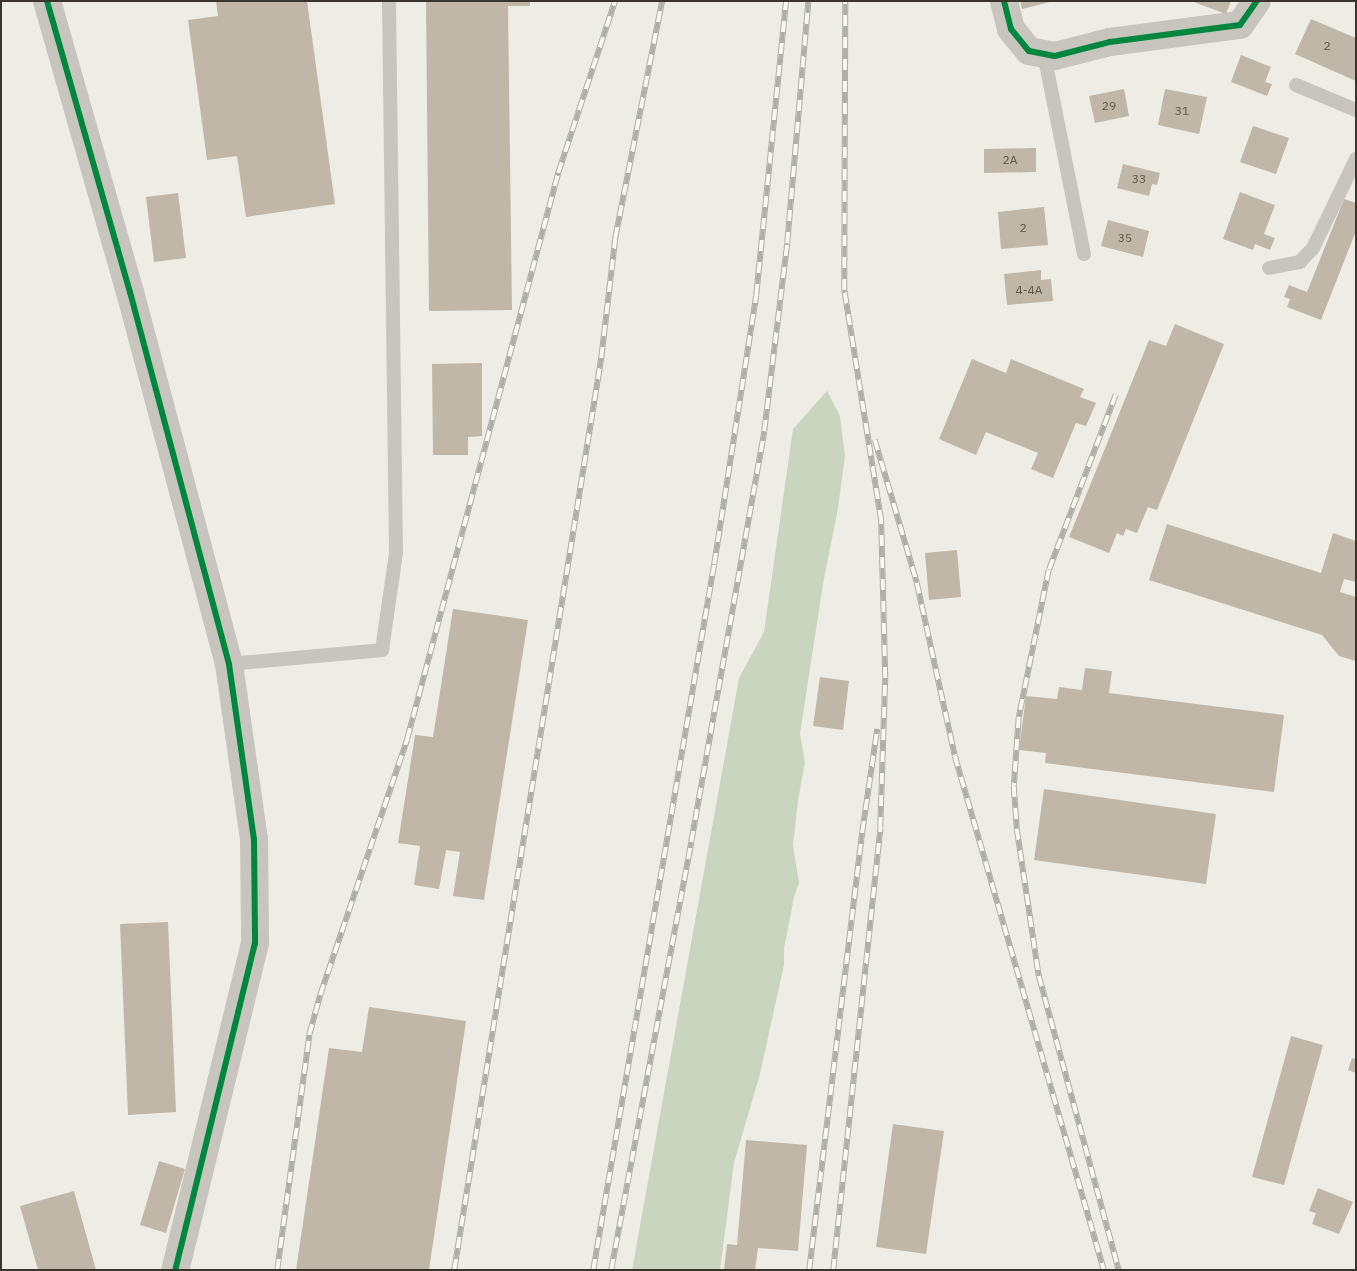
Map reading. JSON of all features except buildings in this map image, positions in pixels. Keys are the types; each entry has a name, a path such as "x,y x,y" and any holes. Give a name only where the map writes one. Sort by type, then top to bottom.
{"street":[{"path":"47,1 130,292 229,664 254,839 255,943 175,1270"},
{"path":"1004,1 1011,29 1029,51 1056,56 1110,42 1240,25 1257,1"}],"lane":[{"path":"229,664 382,650 396,553 389,1"},
{"path":"1044,54 1084,254"},
{"path":"1296,85 1356,110"},
{"path":"1269,268 1300,262 1313,248 1356,159"}],"green space":[{"path":"827,391 840,416 845,456 800,734 805,762 793,845 799,883 794,897 784,949 784,965 760,1074 734,1163 720,1270 632,1270 739,678 764,632 793,429"}],"railway":[{"path":"277,1270 309,1035 320,995 407,739 558,173 615,1"},
{"path":"454,1270 601,358 615,238 662,1"},
{"path":"593,1270 714,564 756,295 786,1"},
{"path":"611,1270 691,842 764,431 787,243 808,1"},
{"path":"833,1270 880,828 885,678 881,521 844,290 845,1"},
{"path":"1116,395 1049,570 1019,717 1014,786 1017,829 1039,976 1119,1270"},
{"path":"875,440 917,583 955,756 1104,1270"},
{"path":"809,1270 862,832 877,729"}],"cycle path":[{"path":"47,1 130,292 229,664 254,839 255,943 175,1270"},
{"path":"1004,1 1011,29 1029,51 1055,56 1110,42 1240,25 1257,1"}]}
